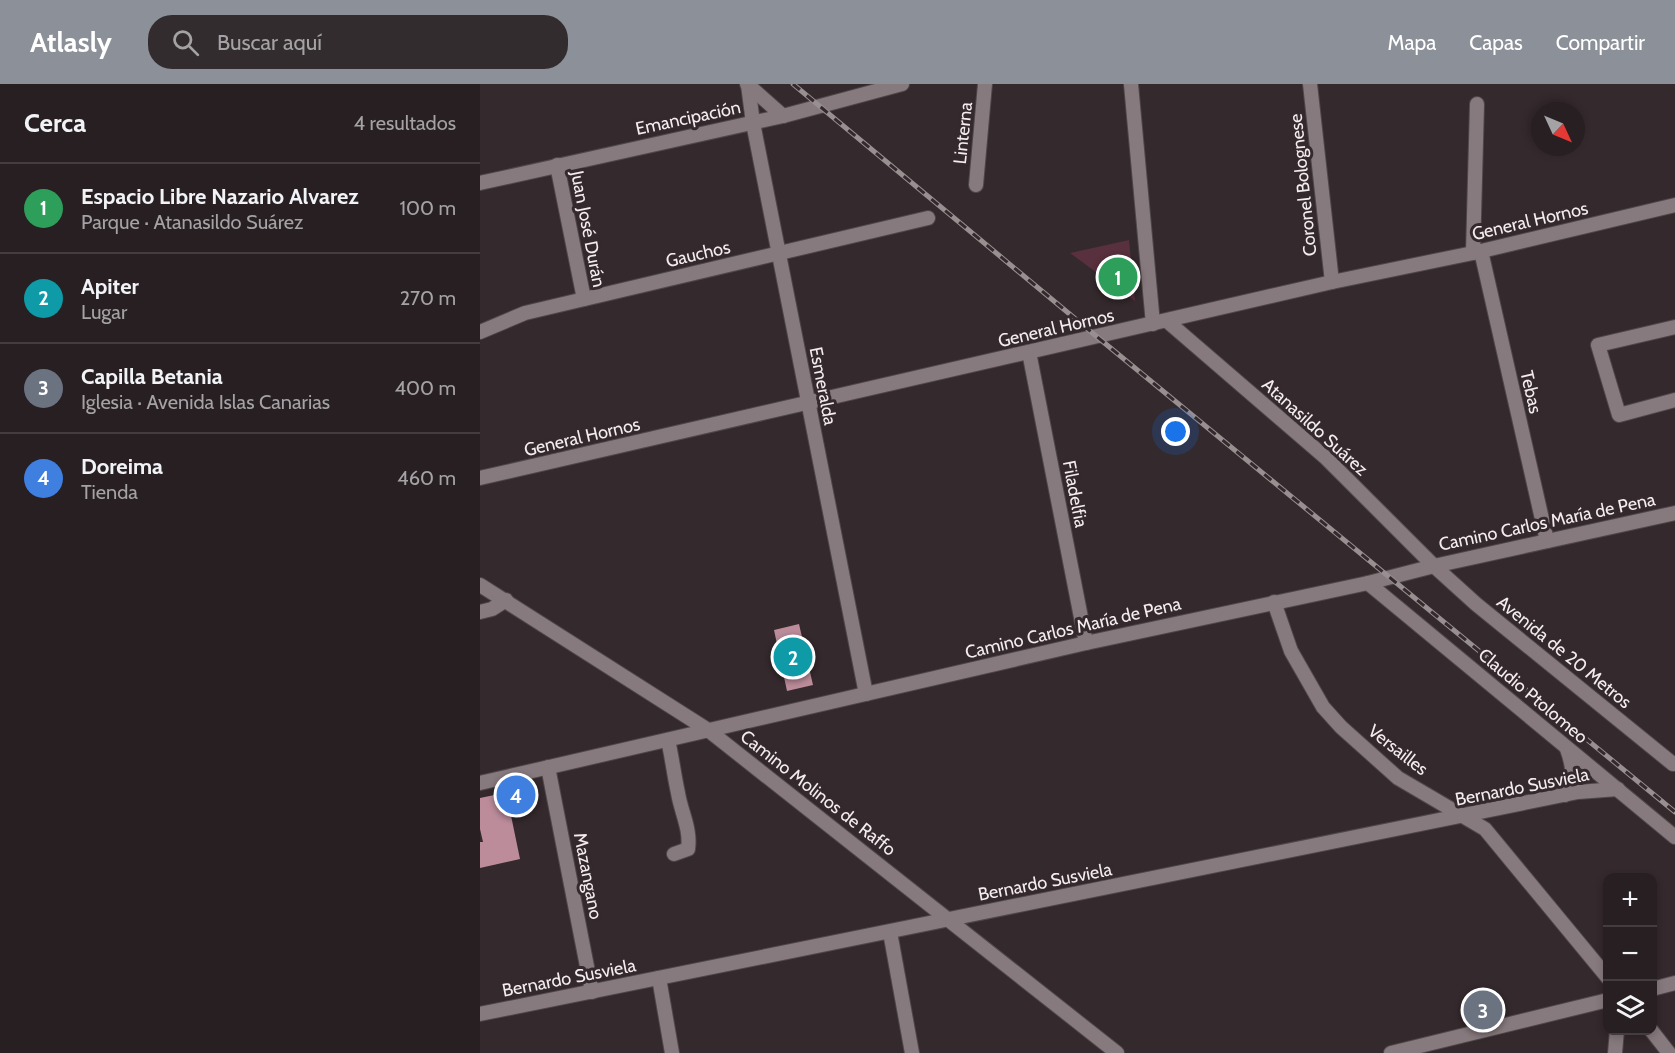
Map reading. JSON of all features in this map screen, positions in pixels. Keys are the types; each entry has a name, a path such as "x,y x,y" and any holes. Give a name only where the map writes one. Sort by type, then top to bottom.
{"street":[{"name":"Esmeralda","path":"747,84 783,116"},
{"name":"Esmeralda","path":"747,84 866,694"},
{"name":"Emancipación","path":"480,183 783,116 902,84"},
{"name":"Linterna","path":"976,185 985,84"},
{"path":"1131,84 1153,324"},
{"name":"Coronel Bolognese","path":"1310,84 1332,282"},
{"name":"Tebas","path":"1477,104 1477,252 1547,541"},
{"name":"Juan José Durán","path":"557,165 584,299"},
{"name":"General Hornos","path":"480,478 1332,282 1477,252 1675,204"},
{"name":"Gauchos","path":"480,332 525,313 927,219"},
{"name":"Atanasildo Suárez","path":"1167,321 1326,458 1434,566"},
{"path":"1675,327 1598,345 1619,415 1675,400"},
{"name":"Filadelfia","path":"1029,352 1086,643"},
{"name":"Camino Carlos María de Pena","path":"480,783 1086,643 1368,583 1434,566 1675,513"},
{"name":"Avenida de 20 Metros","path":"1434,566 1476,604 1673,764"},
{"name":"Claudio Ptolomeo","path":"1368,583 1675,837"},
{"name":"Camino Molinos de Raffo","path":"480,585 708,730 1117,1053"},
{"path":"480,612 492,609 506,600"},
{"name":"Versailles","path":"1274,602 1292,651 1323,707 1341,727 1398,778 1485,829 1603,972"},
{"path":"668,740 678,794 687,825 689,844 688,849 674,854"},
{"path":"1565,795 1573,779 1573,766 1566,747"},
{"name":"Mazangano","path":"548,767 592,992"},
{"name":"Bernardo Susviela","path":"480,1014 1565,795 1618,789"},
{"path":"890,932 912,1053"},
{"path":"659,978 672,1053"},
{"path":"1657,987 1675,983"},
{"path":"1391,1053 1603,1001"},
{"path":"1615,1053 1617,1035"},
{"path":"1654,1035 1669,1053"}],"shaded area":[{"path":"1129,240 1135,301 1070,253"}],"building":[{"path":"799,624 813,685 787,691 774,630"},
{"path":"524,789 526,798 508,801 520,859 480,868 480,842 483,842 480,829 480,798"}],"railway":[{"path":"793,84 1675,812"}],"place":[{"name":"Espacio Libre Nazario Alvarez","path":"1118,277"},
{"name":"Apiter","path":"793,657"},
{"name":"Doreima","path":"516,795"},
{"name":"Capilla Betania","path":"1483,1010"}]}
